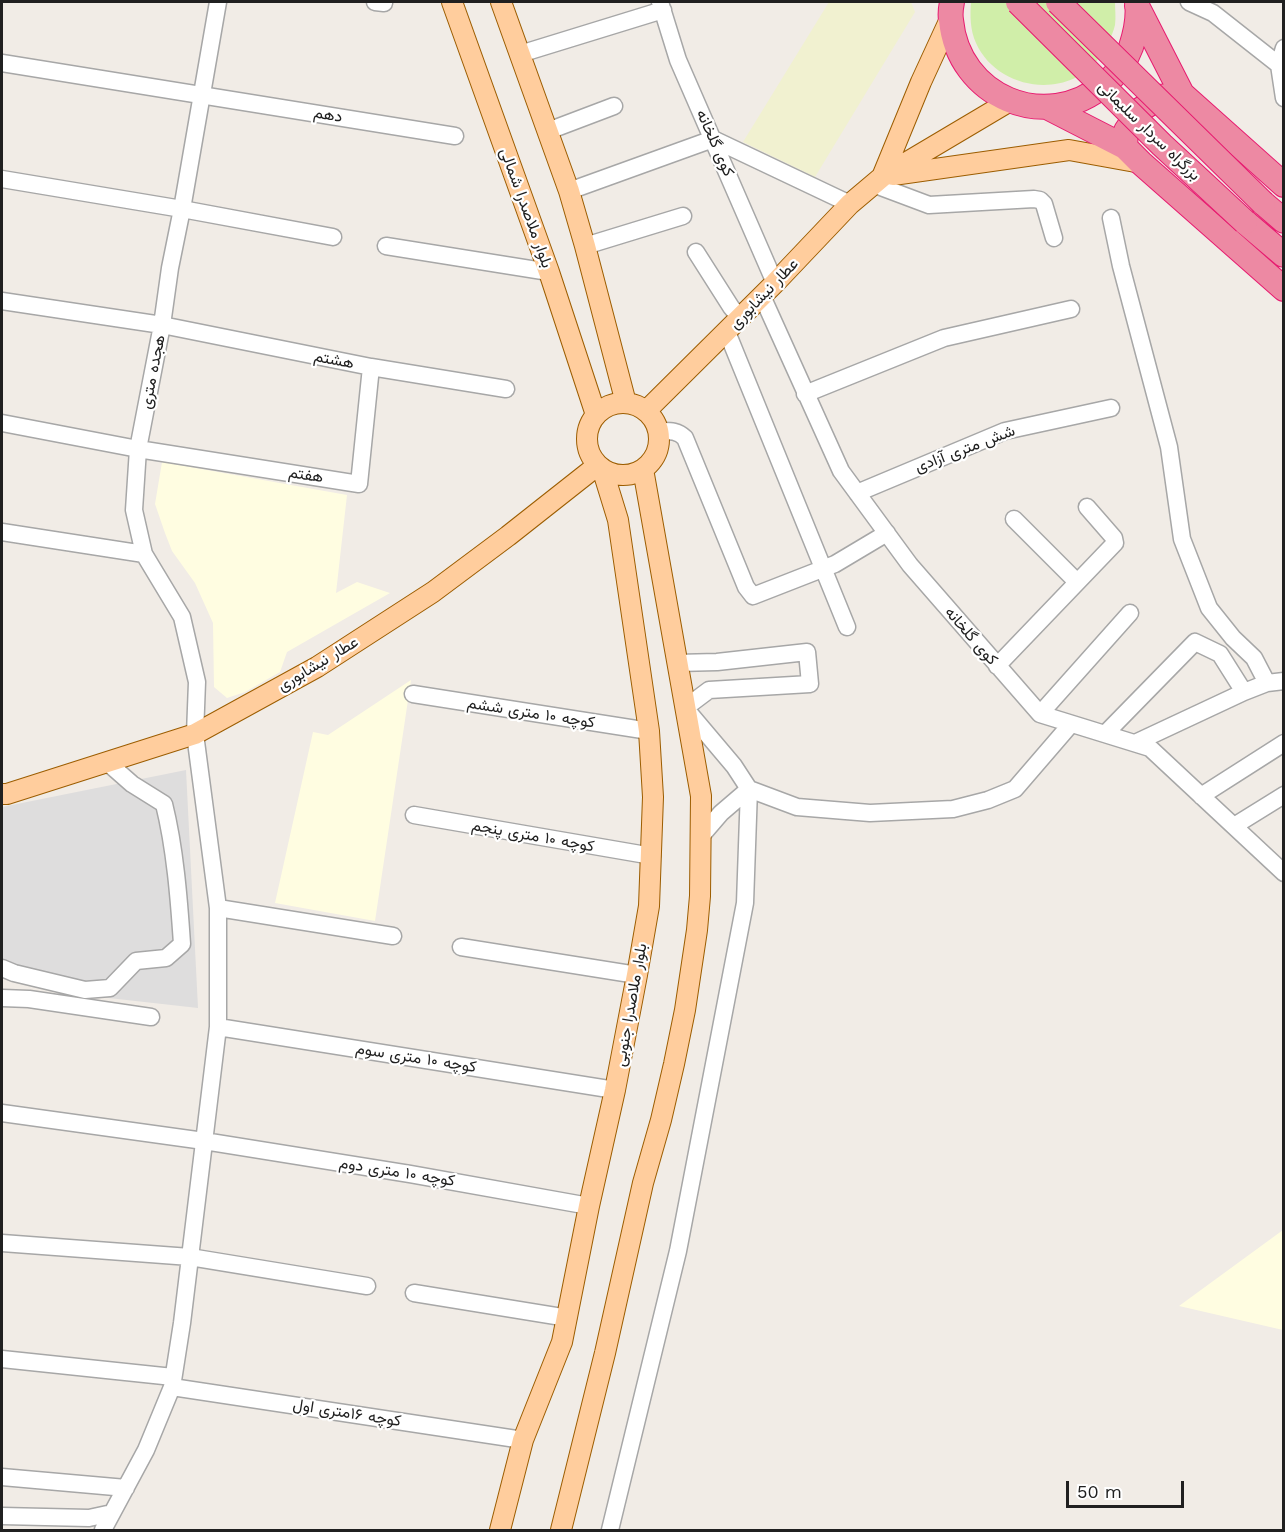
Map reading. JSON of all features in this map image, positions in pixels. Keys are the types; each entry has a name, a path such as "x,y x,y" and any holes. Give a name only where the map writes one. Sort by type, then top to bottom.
{"highway":[{"name":"بزرگراه سردار سلیمانی","path":"1018,2 1162,145 1284,255"},
{"name":"بزرگراه سردار سلیمانی","path":"1058,2 1284,221"},
{"path":"1137,4 1182,94 1284,185"},
{"path":"951,10 956,45 968,68 987,88 1010,101 1028,106 1047,107 1072,103 1095,93 1114,76 1131,47 1136,31 1137,4"},
{"path":"1133,155 1126,131 1140,110 1160,97 1182,94"},
{"path":"1047,107 1133,155 1284,289"}],"main road":[{"name":"بلوار ملاصدرا شمالی","path":"452,2 549,272 596,415"},
{"path":"501,2 569,191 626,403"},
{"name":"عطار نیشابوری","path":"877,181 951,10"},
{"name":"عطار نیشابوری","path":"646,411 769,290 850,204 877,181 1010,101"},
{"path":"877,181 1069,150 1133,155"},
{"path":"626,403 646,411 656,423 659,432 659,445 653,460 643,470 620,475 600,466 590,452 587,440 590,425 596,415 610,405 626,403"},
{"name":"عطار نیشابوری","path":"2,794 195,734 317,667 433,592 600,466"},
{"name":"بلوار ملاصدرا جنوبی","path":"500,1530 523,1440 562,1342 568,1318 589,1206 615,1090 649,906 653,797 649,731 618,520 600,466"},
{"path":"561,1530 685,1010 700,896 701,796 643,470"}],"street":[{"name":"هجده متری","path":"103,1530 146,1450 172,1382 182,1323 218,1027 218,909 195,734 197,682 182,617 144,554 134,510 138,449 218,2"},
{"path":"1189,2 1214,13 1279,65"},
{"path":"520,54 662,6"},
{"name":"کوی گلخانه","path":"662,6 678,60 713,139 805,394 841,471 910,565 1040,714"},
{"path":"1284,48 1279,65 1284,98"},
{"name":"دهم","path":"2,63 455,136"},
{"path":"548,131 614,106"},
{"path":"569,191 713,139 850,204"},
{"path":"2,179 333,237"},
{"path":"877,181 929,205 1040,200 1044,204 1054,238"},
{"path":"585,246 683,216"},
{"path":"1111,218 1121,266 1169,447 1182,539 1209,608 1233,638 1275,682 1244,692 1135,743"},
{"path":"386,246 549,272"},
{"path":"696,252 731,307 733,325 846,627"},
{"name":"هشتم","path":"2,301 162,325 371,367 506,389"},
{"path":"805,394 944,338 1071,309"},
{"name":"هفتم","path":"138,449 359,484 371,367"},
{"name":"شش متری آزادی","path":"857,493 1005,431 1111,408"},
{"path":"2,423 138,449"},
{"path":"659,432 672,431 680,433 685,438 746,587 753,596 835,564 887,533"},
{"path":"997,666 1115,543 1114,538 1087,507"},
{"path":"1014,519 1077,582"},
{"path":"2,532 144,554"},
{"path":"1130,613 1040,714 1150,748 1234,826 1280,863"},
{"path":"1105,734 1195,642 1220,654 1244,692"},
{"path":"610,1530 678,1251 745,903 749,789 734,766 685,708 709,690 810,684 807,652 717,662 677,663"},
{"name":"کوچه ۱۰ متری ششم","path":"413,694 649,731"},
{"path":"749,789 797,807 870,813 953,809 988,800 1015,789 1071,724"},
{"path":"1201,795 1284,743"},
{"path":"2,968 86,990 110,988 136,961 166,958 182,944 169,826 164,804 132,784 107,762"},
{"path":"702,835 721,813 749,789"},
{"path":"1234,826 1284,795"},
{"name":"کوچه ۱۰ متری پنجم","path":"414,815 652,856"},
{"path":"218,909 393,936"},
{"path":"461,947 637,975"},
{"path":"2,998 29,999 151,1017"},
{"name":"کوچه ۱۰ متری سوم","path":"218,1027 615,1090"},
{"name":"کوچه ۱۰ متری دوم","path":"2,1113 410,1174 589,1206"},
{"path":"2,1243 190,1257 367,1286"},
{"path":"414,1293 568,1318"},
{"name":"کوچه ۱۶متری اول","path":"2,1359 172,1382 523,1440"},
{"path":"2,1477 126,1488"},
{"path":"2,1516 89,1518 112,1513"}],"shaded area":[{"path":"162,462 347,495 336,593 357,582 390,593 287,652 280,672 245,692 227,698 214,687 213,623 195,583 172,551 155,504"},
{"path":"411,680 375,921 275,903 313,732 328,735"},
{"path":"186,770 198,1008 64,993 2,977 2,807"},
{"path":"1283,1230 1283,1330 1179,1306"}],"green space":[{"path":"829,2 911,2 915,12 815,177 743,142"},
{"path":"971,2 1115,2 1115,25 1102,54 1085,72 1052,85 1033,84 1016,80 1000,71 986,59 973,33"}]}
